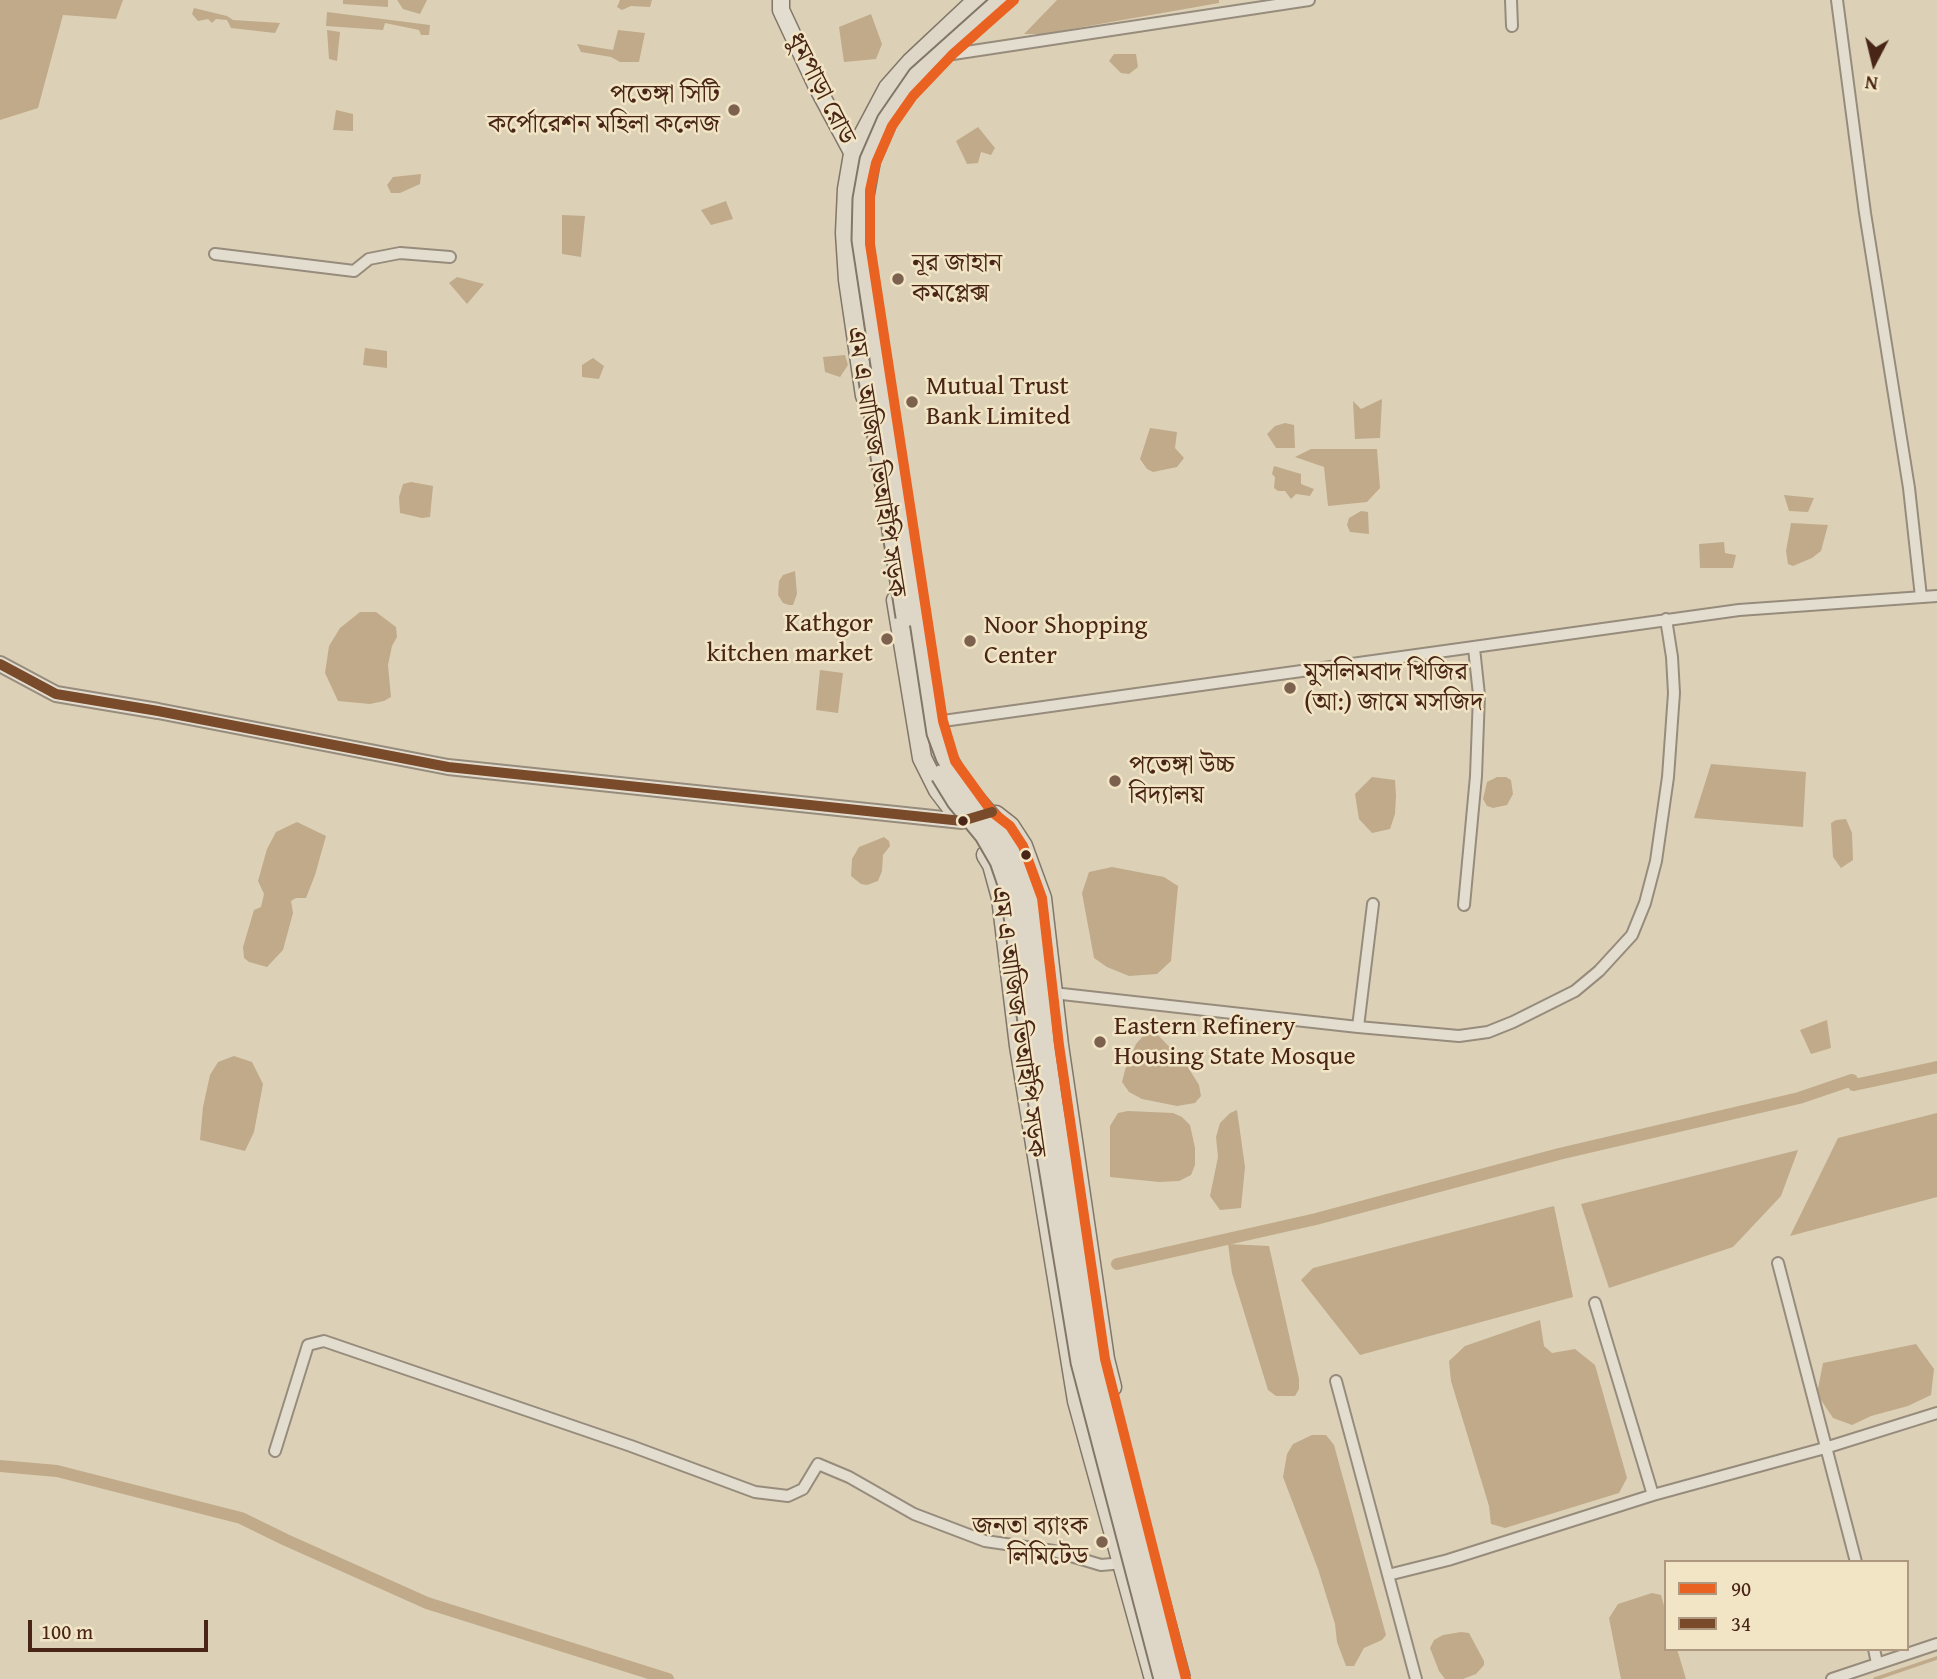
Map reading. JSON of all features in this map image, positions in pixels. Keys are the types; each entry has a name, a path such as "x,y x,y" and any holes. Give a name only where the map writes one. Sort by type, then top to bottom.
{"highway":[{"path":"988,0 910,72 892,93 876,121 857,170 852,234 857,302 924,732 938,771 957,801 985,835 1000,861 1011,893 1039,1106 1081,1362 1164,1679"},
{"path":"1003,0 919,76 887,121 866,159 862,240 937,733 961,784 1002,831 1019,868 1032,909 1044,1041 1095,1359 1180,1679"}],"main road":[{"name":"ধুমপাড়া রোড","path":"781,0 781,10 812,76 866,159"},
{"name":"এম এ আজিজ ভিআইপি সড়ক","path":"977,0 888,88 866,159 870,244 943,721 956,761 992,812 1010,827 1023,846 1042,898 1054,993"},
{"name":"এম এ আজিজ ভিআইপি সড়ক","path":"1014,0 953,54 913,96 847,189 845,233 848,280 922,758 938,790 992,865 1001,898 1019,1046 1077,1401 1154,1679"},
{"path":"1054,993 1105,1359 1186,1679"}],"street":[{"path":"953,54 1309,0"},
{"path":"1511,0 1512,26"},
{"path":"943,721 1666,619 1739,610 1931,599 1909,488 1867,227 1838,0"},
{"path":"215,254 354,271 369,258 400,253 450,257"},
{"path":"1054,993 1459,1036 1488,1032 1513,1023 1575,991 1599,971 1632,935 1645,903 1656,861 1668,777 1674,693 1666,619"},
{"path":"1464,905 1476,776 1479,695 1474,648"},
{"path":"0,664 56,694 448,767 962,821 992,812"},
{"path":"1357,1027 1373,904"},
{"path":"1777,1263 1855,1560"},
{"path":"1595,1303 1653,1496"},
{"path":"275,1451 308,1345 324,1341 631,1446 755,1492 788,1496 803,1489 818,1464 849,1477 914,1514 985,1541 1054,1551 1101,1565 1124,1563"},
{"path":"1336,1381 1416,1679"},
{"path":"1388,1575 1448,1560 1653,1496 1825,1448 1937,1413"},
{"path":"1832,1679 1937,1644"},
{"path":"1874,1651 1877,1663"}],"shaded area":[{"path":"0,0 123,0 116,19 63,15 38,108 0,120"},
{"path":"343,0 388,0 388,7 343,4"},
{"path":"397,0 427,0 420,14 403,9"},
{"path":"620,0 652,0 650,7 631,6 622,10 617,7"},
{"path":"1057,0 1219,0 1219,3 1043,34 1024,34"},
{"path":"194,8 233,20 280,23 275,33 231,28 227,20 216,19 212,23 208,19 198,21 192,14"},
{"path":"327,12 430,25 429,35 421,35 419,30 385,23 383,30 326,26"},
{"path":"871,14 882,44 876,59 844,62 839,27"},
{"path":"327,30 340,32 337,61 329,59"},
{"path":"618,30 645,33 639,62 620,62 611,57 581,52 577,44 613,50"},
{"path":"1114,54 1136,54 1138,67 1129,74 1121,73 1109,61"},
{"path":"336,110 353,114 353,131 333,130"},
{"path":"978,127 995,148 991,155 981,152 978,163 967,164 956,141"},
{"path":"421,174 420,184 400,193 391,193 387,185 393,177"},
{"path":"726,201 733,219 711,225 701,210"},
{"path":"562,215 585,216 581,257 562,254"},
{"path":"457,277 484,284 467,304 449,283"},
{"path":"365,348 387,351 387,368 363,365"},
{"path":"845,355 848,365 840,377 825,372 823,357"},
{"path":"593,358 604,366 599,379 582,377 582,365"},
{"path":"1382,399 1380,438 1355,439 1353,401 1361,409"},
{"path":"1285,423 1294,425 1295,448 1276,448 1267,434 1275,426"},
{"path":"1150,428 1177,432 1175,448 1184,458 1177,467 1153,472 1147,469 1140,459"},
{"path":"1311,449 1377,449 1380,488 1367,502 1328,506 1324,467 1295,457"},
{"path":"1274,466 1301,474 1301,484 1314,489 1310,496 1296,494 1291,499 1285,491 1274,488"},
{"path":"411,482 433,486 430,517 400,513 399,497 403,484"},
{"path":"1784,495 1814,498 1808,512 1789,511"},
{"path":"1361,511 1368,512 1369,534 1350,532 1347,525 1349,518"},
{"path":"1791,523 1828,525 1821,551 1793,566 1788,564 1786,551"},
{"path":"1724,542 1725,553 1736,555 1733,568 1700,568 1699,544"},
{"path":"795,571 797,594 793,605 789,605 783,603 778,595 779,581 783,575"},
{"path":"360,612 376,612 396,627 397,637 388,665 391,697 370,704 338,701 325,673 329,646 340,628"},
{"path":"820,670 843,673 838,713 816,710"},
{"path":"1711,764 1806,772 1803,827 1694,818"},
{"path":"1372,777 1395,780 1396,796 1395,814 1390,829 1372,833 1359,819 1355,794"},
{"path":"1497,777 1511,780 1513,794 1507,805 1493,808 1487,806 1483,799 1487,782"},
{"path":"1846,819 1852,833 1853,860 1841,868 1833,857 1831,823"},
{"path":"297,822 326,836 306,898 291,901 293,913 283,950 267,967 244,958 243,947 254,910 261,907 264,894 258,881 267,849 276,832"},
{"path":"884,837 890,846 883,855 878,881 861,884 851,876 852,859 859,847"},
{"path":"1112,867 1164,877 1178,886 1171,961 1157,974 1129,976 1094,958 1082,893 1089,872"},
{"path":"1827,1020 1831,1048 1811,1054 1800,1030"},
{"path":"1155,1032 1186,1064 1199,1085 1201,1096 1195,1103 1177,1106 1142,1099 1129,1092 1122,1082 1136,1044 1143,1036"},
{"path":"234,1056 252,1062 263,1084 254,1132 245,1151 200,1140 210,1075 218,1062"},
{"path":"1237,1110 1245,1167 1241,1208 1220,1210 1210,1196 1218,1157 1216,1137 1220,1123"},
{"path":"1118,1113 1173,1113 1190,1125 1195,1148 1195,1165 1191,1175 1179,1181 1159,1182 1110,1177 1110,1126"},
{"path":"1937,1113 1937,1197 1790,1236 1838,1138"},
{"path":"1798,1150 1781,1196 1733,1247 1609,1288 1581,1204"},
{"path":"1554,1206 1573,1297 1360,1355 1301,1280 1313,1268"},
{"path":"1228,1244 1269,1246 1299,1379 1299,1389 1295,1396 1276,1396 1268,1390 1232,1273"},
{"path":"1540,1320 1544,1346 1552,1353 1575,1349 1595,1365 1627,1478 1619,1493 1505,1528 1491,1524 1489,1506 1451,1381 1449,1361 1465,1346"},
{"path":"1916,1344 1934,1369 1931,1395 1908,1406 1871,1416 1852,1425 1833,1418 1817,1394 1823,1363"},
{"path":"1312,1435 1326,1435 1334,1445 1386,1635 1382,1640 1364,1648 1354,1666 1346,1666 1318,1569 1283,1477 1287,1454 1293,1444"},
{"path":"1652,1593 1661,1595 1664,1606 1664,1651 1678,1651 1686,1679 1621,1679 1609,1618 1618,1604"},
{"path":"1469,1633 1484,1665 1476,1674 1463,1679 1445,1679 1430,1648 1434,1640 1443,1635"}],"waterway":[{"path":"1117,1264 1316,1219 1559,1154 1799,1098 1852,1080 1854,1085 1937,1067"},
{"path":"0,1466 57,1471 241,1518 427,1603 668,1679"},
{"path":"1875,1679 1937,1658"}],"transit line":[{"name":"90","path":"1014,0 953,54 913,96 892,126 876,163 870,190 870,244 943,721 955,761 992,812 1010,826 1023,846 1042,898 1059,1045 1105,1359 1186,1679"},
{"name":"34","path":"0,664 56,694 448,767 962,821 992,812"}],"place":[{"name":"পতেঙ্গা সিটি কর্পোরেশন মহিলা কলেজ","path":"734,110"},
{"name":"নূর জাহান কমপ্লেক্স","path":"898,279"},
{"name":"Mutual Trust Bank Limited","path":"912,402"},
{"name":"Kathgor kitchen market","path":"887,639"},
{"name":"Noor Shopping Center","path":"970,641"},
{"name":"মুসলিমবাদ খিজির (আ:) জামে মসজিদ","path":"1290,688"},
{"name":"পতেঙ্গা উচ্চ বিদ্যালয়","path":"1115,781"},
{"name":"Eastern Refinery Housing State Mosque","path":"1100,1042"},
{"name":"জনতা ব্যাংক লিমিটেড","path":"1102,1542"}]}
